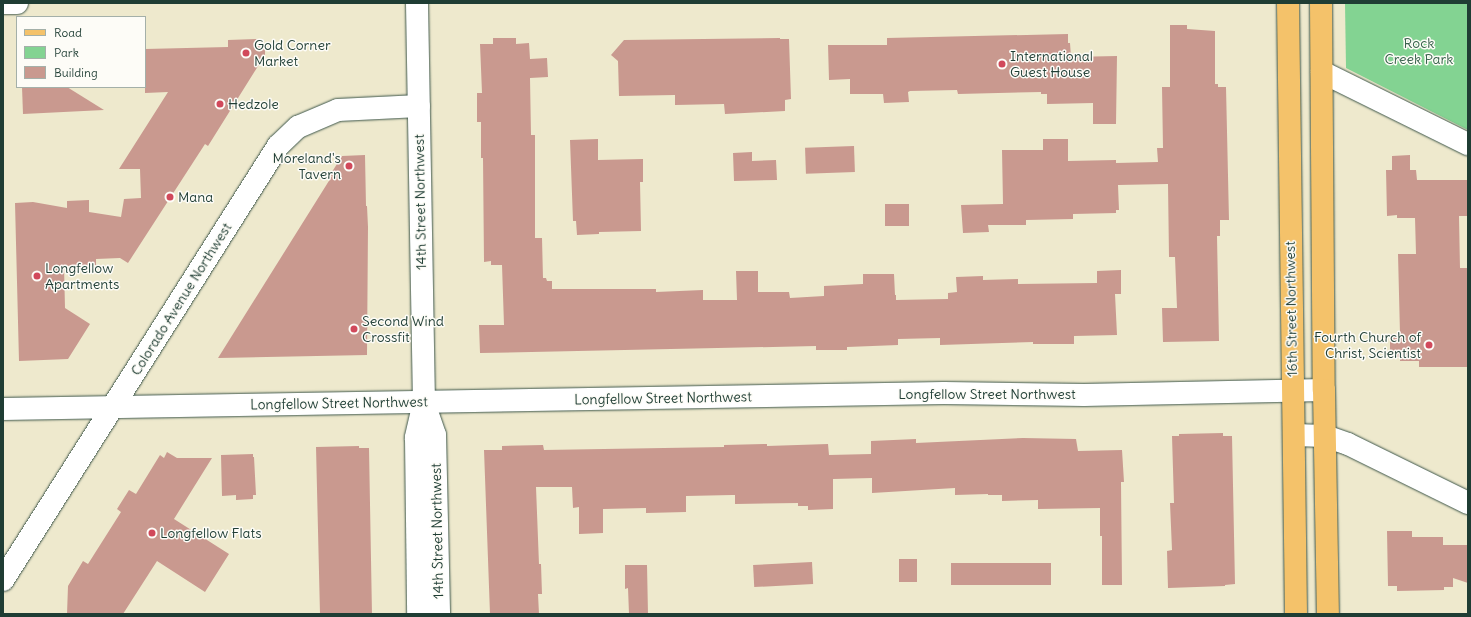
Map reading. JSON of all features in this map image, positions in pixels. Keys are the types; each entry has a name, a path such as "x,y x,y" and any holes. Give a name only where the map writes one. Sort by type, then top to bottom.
{"main road":[{"name":"16th Street Northwest","path":"1288,3 1296,614"},
{"path":"1320,3 1328,614"}],"street":[{"path":"3,3 17,3"},
{"name":"14th Street Northwest","path":"417,3 424,402 416,438 418,614"},
{"path":"1322,72 1468,144"},
{"name":"Colorado Avenue Northwest","path":"3,580 278,146 298,127 338,110 418,106"},
{"name":"Longfellow Street Northwest","path":"3,409 944,393 1084,395 1292,392 1324,390"},
{"name":"14th Street Northwest","path":"424,402 435,435 439,614"},
{"path":"1294,435 1325,436 1358,448 1468,502"}],"green space":[{"name":"Rock Creek Park","path":"1345,3 1468,3 1468,130 1346,68"}],"building":[{"path":"1170,25 1187,25 1187,29 1215,31 1215,84 1218,84 1218,87 1226,87 1229,220 1220,220 1220,236 1217,236 1219,341 1163,342 1162,308 1177,308 1175,257 1169,257 1168,184 1118,185 1119,210 1116,210 1116,213 1073,214 1073,219 1026,220 1026,225 988,225 989,232 963,233 961,205 1003,204 1002,150 1043,150 1043,139 1068,139 1068,161 1116,160 1116,163 1158,162 1157,148 1163,148 1162,87 1170,87"},
{"path":"1068,34 1071,57 1117,56 1116,124 1093,124 1093,103 1047,104 1047,94 1041,94 1041,92 958,94 957,90 910,91 908,92 909,102 884,103 883,94 850,94 850,79 829,80 828,45 887,45 887,38"},
{"path":"493,38 516,38 516,44 529,43 530,59 547,58 548,77 530,78 531,135 535,135 535,238 542,238 543,278 546,278 547,281 552,281 552,289 656,289 656,292 703,290 703,300 737,300 736,271 758,271 758,292 789,292 790,298 824,296 824,286 863,284 863,274 894,274 896,300 948,299 948,293 957,292 956,277 983,276 983,280 1018,279 1018,284 1097,283 1097,271 1121,270 1121,294 1115,294 1117,335 1074,336 1074,344 1033,344 1033,342 940,345 940,338 898,339 898,345 847,347 847,350 816,350 816,346 480,353 479,325 504,325 502,265 491,265 491,261 484,262 483,158 481,158 481,122 477,122 477,93 482,93 480,44 493,44"},
{"path":"256,39 265,47 265,55 208,146 205,144 128,263 120,258 96,259 96,265 64,266 65,308 90,324 68,359 19,361 15,203 33,202 67,208 67,201 89,200 89,212 121,217 124,199 141,198 140,169 119,169 168,92 145,93 146,49 228,47 228,40"},
{"path":"789,39 791,99 785,100 785,111 725,114 724,104 675,105 675,95 619,96 618,61 611,55 624,40"},
{"path":"22,88 69,88 104,110 23,114"},
{"path":"598,139 598,160 643,159 643,182 640,182 641,231 599,232 599,234 577,235 576,221 573,221 570,140"},
{"path":"854,146 855,172 806,174 805,148"},
{"path":"752,152 752,161 776,160 777,180 734,181 733,153"},
{"path":"365,155 368,227 367,355 218,358 332,176 330,175 342,156"},
{"path":"1410,155 1410,170 1416,170 1417,180 1468,180 1468,216 1459,216 1460,268 1468,268 1468,367 1419,367 1419,361 1400,361 1400,357 1390,357 1390,334 1400,334 1398,254 1416,254 1415,218 1397,218 1397,215 1387,216 1386,170 1392,170 1392,156"},
{"path":"885,204 909,204 909,226 885,226"},
{"path":"1223,433 1223,436 1232,436 1235,584 1225,586 1168,588 1167,551 1172,550 1170,503 1174,503 1172,436 1179,436 1179,434"},
{"path":"1023,438 1076,439 1078,451 1122,450 1124,482 1121,482 1122,585 1102,585 1102,536 1100,536 1100,508 1038,509 1038,500 1002,501 1002,495 955,495 955,488 872,493 872,478 833,479 833,509 808,510 808,506 798,506 798,503 735,504 735,495 686,496 686,512 646,513 646,508 603,509 603,533 579,534 579,507 573,508 572,487 536,487 539,564 541,564 542,594 538,594 539,614 490,614 484,450 502,450 502,446 543,445 544,450 724,447 724,445 767,444 767,446 828,444 829,455 871,454 871,441 916,439 916,443"},
{"path":"359,446 359,448 369,448 372,614 320,614 316,447"},
{"name":"Longfellow Flats","path":"167,452 177,458 212,458 174,519 229,554 205,592 157,561 123,614 67,614 68,586 83,561 88,564 121,512 117,509 129,490 136,494 160,455 164,458"},
{"path":"253,454 256,495 253,495 253,499 236,500 236,495 222,496 221,455"},
{"path":"1387,531 1412,531 1412,537 1443,537 1443,545 1468,545 1468,583 1453,578 1453,587 1444,587 1444,590 1397,591 1397,586 1388,586"},
{"path":"899,559 917,559 917,582 899,582"},
{"path":"812,562 813,584 754,587 753,565"},
{"path":"951,563 1051,563 1051,585 951,585"},
{"path":"625,565 647,565 648,614 629,614 628,588 625,589"}],"place":[{"name":"Gold Corner Market","path":"246,53"},
{"name":"International Guest House","path":"1002,64"},
{"name":"Hedzole","path":"220,104"},
{"name":"Moreland's Tavern","path":"349,166"},
{"name":"Mana","path":"170,197"},
{"name":"Longfellow Apartments","path":"37,276"},
{"name":"Second Wind Crossfit","path":"354,329"},
{"name":"Fourth Church of Christ, Scientist","path":"1429,345"},
{"name":"Longfellow Flats","path":"152,533"}]}
